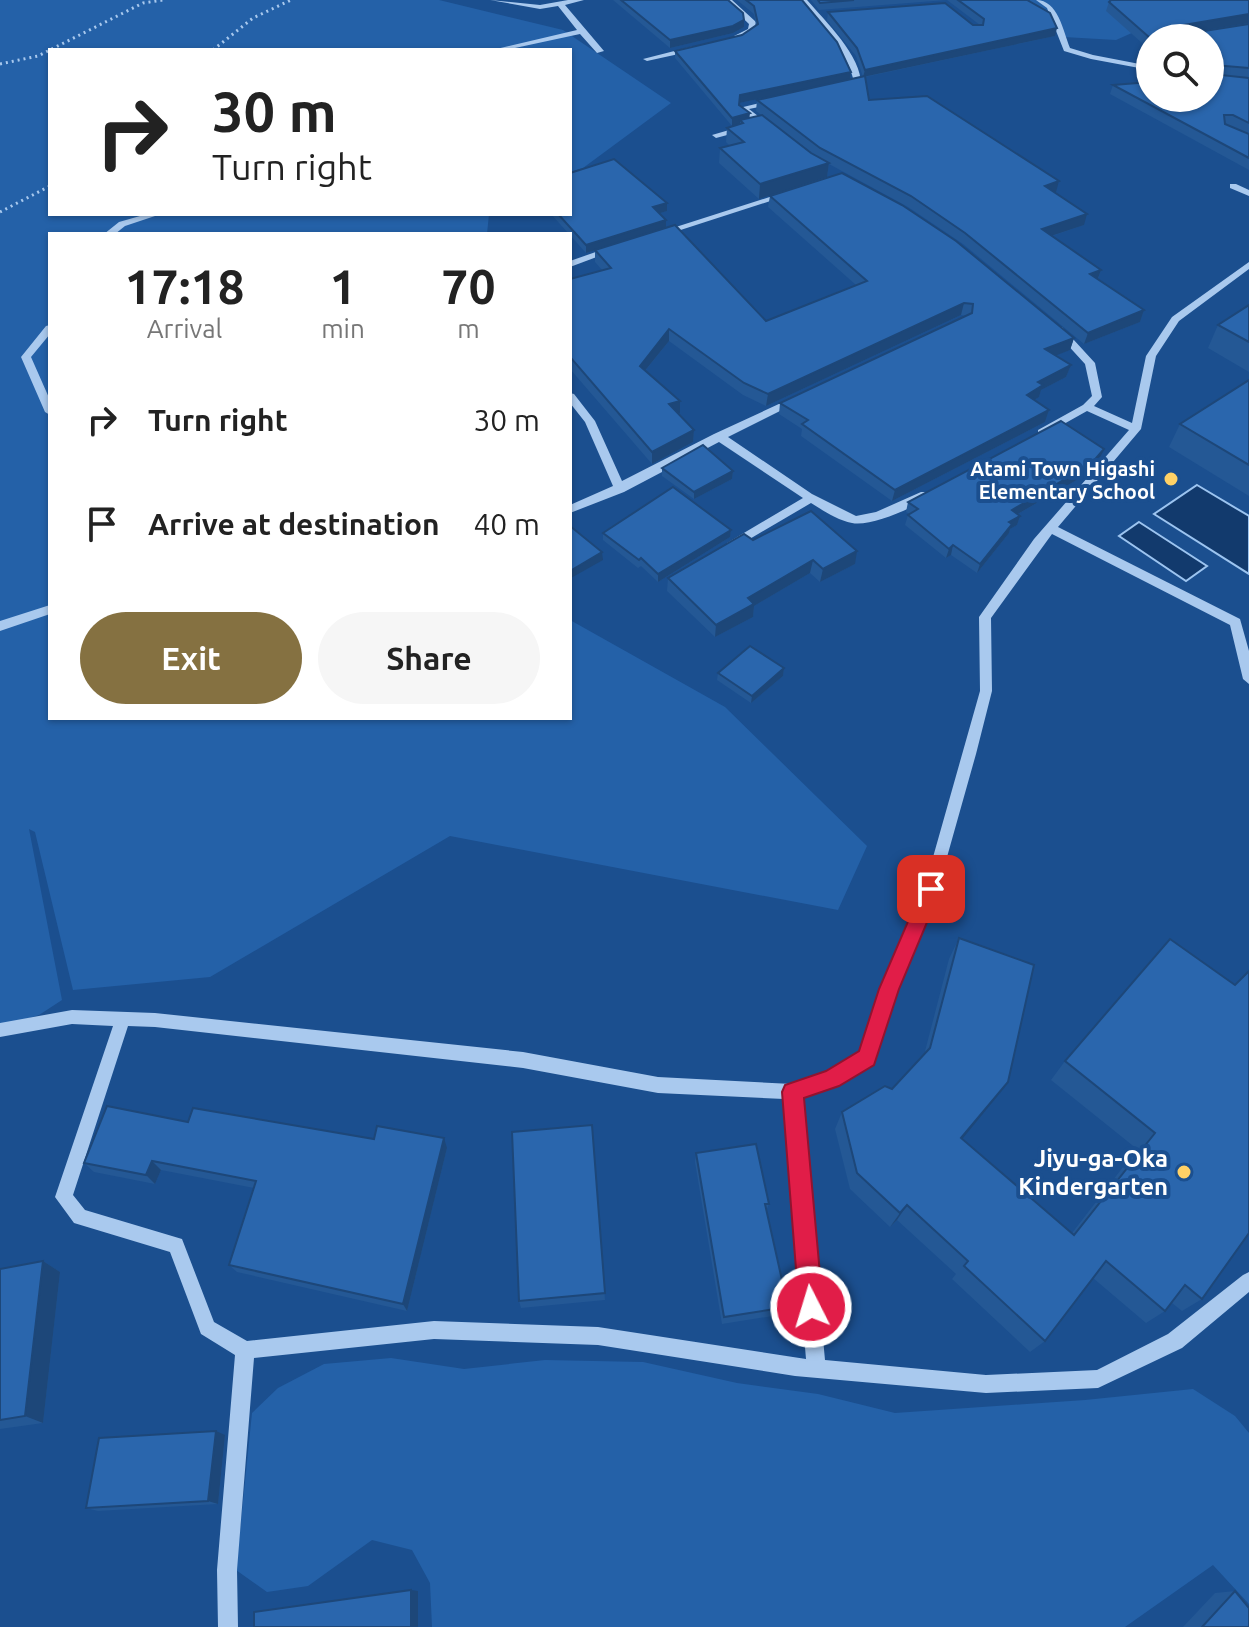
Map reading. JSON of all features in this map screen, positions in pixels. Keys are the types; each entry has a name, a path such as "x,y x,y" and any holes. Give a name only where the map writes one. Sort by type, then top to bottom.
{"street":[{"path":"494,0 540,7 580,0"},
{"path":"722,41 745,35 753,24 728,0"},
{"path":"803,0 858,75 858,83 833,90"},
{"path":"1040,0 1050,7 1067,49 1136,65"},
{"path":"561,5 600,51"},
{"path":"815,15 830,14"},
{"path":"505,48 582,31"},
{"path":"660,69 647,59 707,45"},
{"path":"783,139 743,108 788,99"},
{"path":"716,135 762,123"},
{"path":"1233,186 1249,193"},
{"path":"646,238 800,190"},
{"path":"112,232 122,224 150,216"},
{"path":"572,263 617,248"},
{"path":"0,1030 72,1017 123,1018 508,1058 658,1085 792,1092 832,1079 867,1058 889,989 931,889 986,691 985,617 1050,528 1136,429 1151,356 1175,319 1249,265"},
{"path":"1036,435 1087,407 1097,397 1090,363 1049,321"},
{"path":"48,330 26,357 48,407"},
{"path":"572,508 620,489 718,436 800,397"},
{"path":"572,398 590,421 620,489"},
{"path":"1087,407 1136,429"},
{"path":"718,436 855,520 910,503 938,488"},
{"path":"719,553 813,497"},
{"path":"1050,528 1236,622 1249,679"},
{"path":"0,626 48,610"},
{"path":"123,1018 64,1197 80,1217 176,1245 207,1328 245,1350 449,1331 598,1336 816,1369 986,1384 1098,1379 1175,1341 1249,1281"},
{"path":"792,1092 816,1369"},
{"path":"228,1627 227,1570 245,1350"}],"path":[{"path":"54,48 143,3 163,0"},
{"path":"216,48 253,18 291,0"},
{"path":"0,64 48,51"},
{"path":"0,212 48,187"}],"shaded area":[{"path":"0,0 439,0 563,30 671,103 583,168 572,171 572,48 48,48 48,216 489,216 487,232 48,232 48,720 572,720 572,621 725,707 867,846 838,910 450,836 210,977 73,990 35,832 29,829 62,1000 39,1015 0,1027"},
{"path":"1029,0 1249,0 1158,24 1136,24 1136,31 1116,40 1064,37"},
{"path":"1197,485 1249,516 1249,574 1154,514"},
{"path":"1139,522 1207,566 1186,581 1119,536"},
{"path":"391,1358 464,1369 545,1360 643,1362 737,1383 818,1394 895,1413 1193,1389 1235,1416 1249,1433 1249,1604 1213,1565 1125,1627 432,1627 430,1583 412,1550 372,1540 308,1586 267,1592 236,1570 252,1413 278,1388 324,1364"}],"building":[{"path":"621,0 728,0 743,13 744,20 733,26 670,40"},
{"path":"746,0 802,0 837,42 851,72 740,95 739,105 750,113 732,118 675,51 742,35 758,24 754,6"},
{"path":"818,0 854,0 820,3"},
{"path":"958,0 1027,0 1050,13 1057,28 865,70 857,48 828,12 945,3 973,25 983,25 984,19"},
{"path":"1249,0 1249,14 1190,24 1136,26 1109,2"},
{"path":"1249,24 1249,68 1224,66 1224,28"},
{"path":"1224,75 1249,78 1249,123 1233,115 1224,115 1225,124 1249,134 1249,158 1163,112 1224,112"},
{"path":"865,76 869,100 927,96 1059,181 1045,186 1087,214 1042,229 1101,270 1090,274 1144,310 1088,333 965,233 911,196 820,148 757,100"},
{"path":"1136,83 1136,97 1113,85"},
{"path":"762,115 829,163 760,184 720,148 744,142 727,128 743,123 740,120"},
{"path":"614,159 667,203 653,207 666,220 586,245 560,216 572,216 572,172"},
{"path":"842,173 902,205 956,241 1074,338 1045,349 1071,365 1038,382 1043,385 1027,395 1049,410 895,490 802,424 808,420 780,403 972,313 973,304 964,303 768,394 744,383 669,329 640,366 680,401 669,404 694,430 652,452 572,359 572,278 611,268 595,250 675,225 766,321 867,281 770,196"},
{"path":"1249,305 1249,342 1218,325"},
{"path":"1249,380 1249,465 1180,424"},
{"path":"1061,421 1104,449 1091,464 1012,510 1020,516 1009,522 1012,524 980,564 953,545 949,549 908,515 918,509 908,502"},
{"path":"703,445 733,471 694,492 662,468"},
{"path":"673,487 731,530 658,574 641,558 639,560 603,533"},
{"path":"811,511 857,551 823,569 813,560 748,598 754,604 716,625 668,578 744,534 753,540"},
{"path":"572,528 602,552 572,570"},
{"path":"750,646 784,668 752,696 718,673"},
{"name":"Jiyu-ga-Oka Kindergarten","path":"959,938 1034,965 1008,1082 961,1138 1074,1235 1155,1133 1065,1061 1170,939 1235,985 1249,971 1249,1233 1202,1299 1185,1285 1165,1311 1106,1261 1045,1341 964,1266 968,1261 907,1205 900,1213 857,1173 842,1112 885,1086 892,1089 930,1048"},
{"path":"107,1106 188,1122 193,1108 374,1139 377,1126 444,1138 403,1304 229,1265 256,1181 152,1161 146,1175 84,1163"},
{"path":"592,1125 605,1293 519,1301 512,1132"},
{"path":"756,1144 769,1204 765,1204 788,1307 724,1317 696,1153"},
{"path":"43,1261 25,1416 0,1420 0,1269"},
{"path":"216,1431 208,1501 86,1508 99,1438"},
{"path":"411,1590 411,1627 254,1627 254,1612"},
{"path":"1235,1591 1249,1608 1249,1627 1202,1627"}],"place":[{"name":"Atami Town Higashi Elementary School","path":"1171,479"},
{"name":"Jiyu-ga-Oka Kindergarten","path":"1184,1172"}],"route":[{"path":"811,1307 792,1092 832,1079 867,1058 889,989 931,889"}]}
